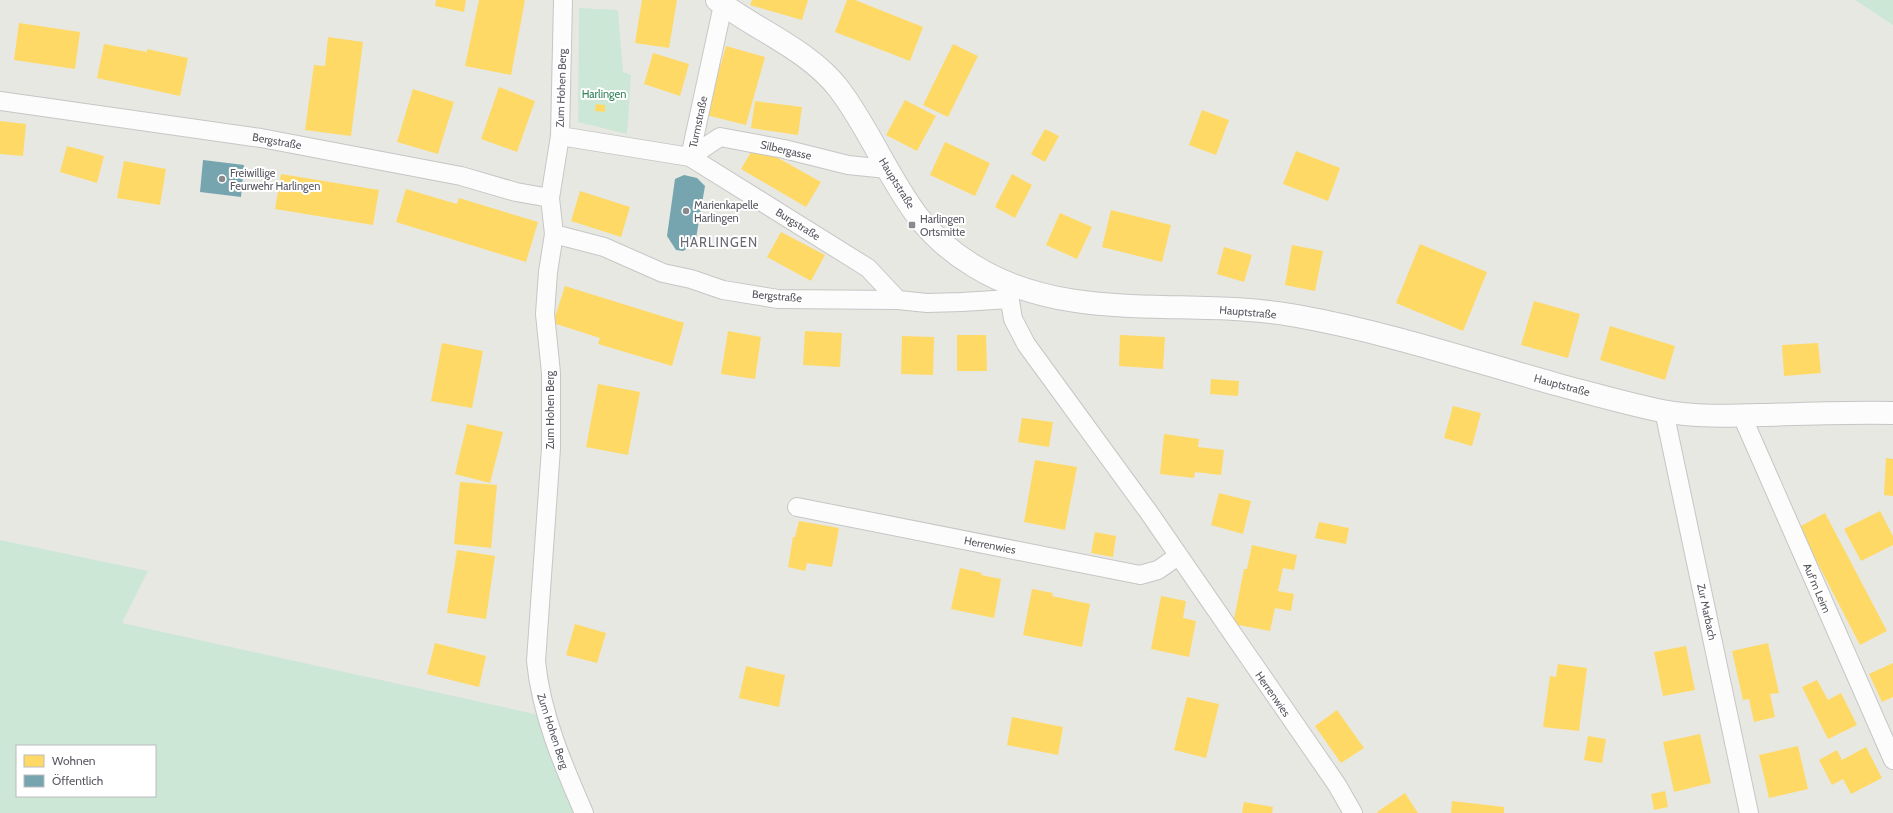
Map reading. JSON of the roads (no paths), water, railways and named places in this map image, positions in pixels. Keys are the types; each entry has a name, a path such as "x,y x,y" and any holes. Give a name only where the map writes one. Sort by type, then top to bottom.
{"street":[{"name":"Zum Hohen Berg","path":"563,0 560,136 550,198 554,234 548,272 545,314 551,373 551,448 536,661 539,687 563,765 584,813"},
{"name":"Turmstraße","path":"560,136 690,157 720,3"},
{"name":"Hauptstraße","path":"720,3 793,48 837,86 860,120 888,169 919,218 941,242 1008,291 1049,298 1131,307 1234,309 1294,316 1357,329 1599,395 1664,411 1742,416 1893,413"},
{"name":"Bergstraße","path":"0,101 261,138 460,176 516,192 550,198"},
{"name":"Silbergasse","path":"690,157 720,137 784,149 848,166 888,169"},
{"name":"Burgstraße","path":"690,157 868,268 898,300"},
{"name":"Bergstraße","path":"554,234 604,247 664,273 691,279 723,290 778,299 948,302 1008,291"},
{"name":"Herrenwies","path":"1008,291 1013,319 1026,344 1084,421 1336,785 1353,813"},
{"name":"Zur Marbach","path":"1664,411 1749,813"},
{"name":"Auf'm Leim","path":"1742,416 1893,760"},
{"name":"Herrenwies","path":"797,507 1140,575 1158,570 1178,556"}],"place":[{"name":"Freiwillige Feurwehr Harlingen","path":"222,179"},
{"name":"Marienkapelle Harlingen","path":"686,211"},
{"name":"Harlingen Ortsmitte","path":"912,225"}],"district":[{"name":"HARLINGEN","path":"719,242"}],"park label":[{"name":"Harlingen","path":"604,94"}]}
